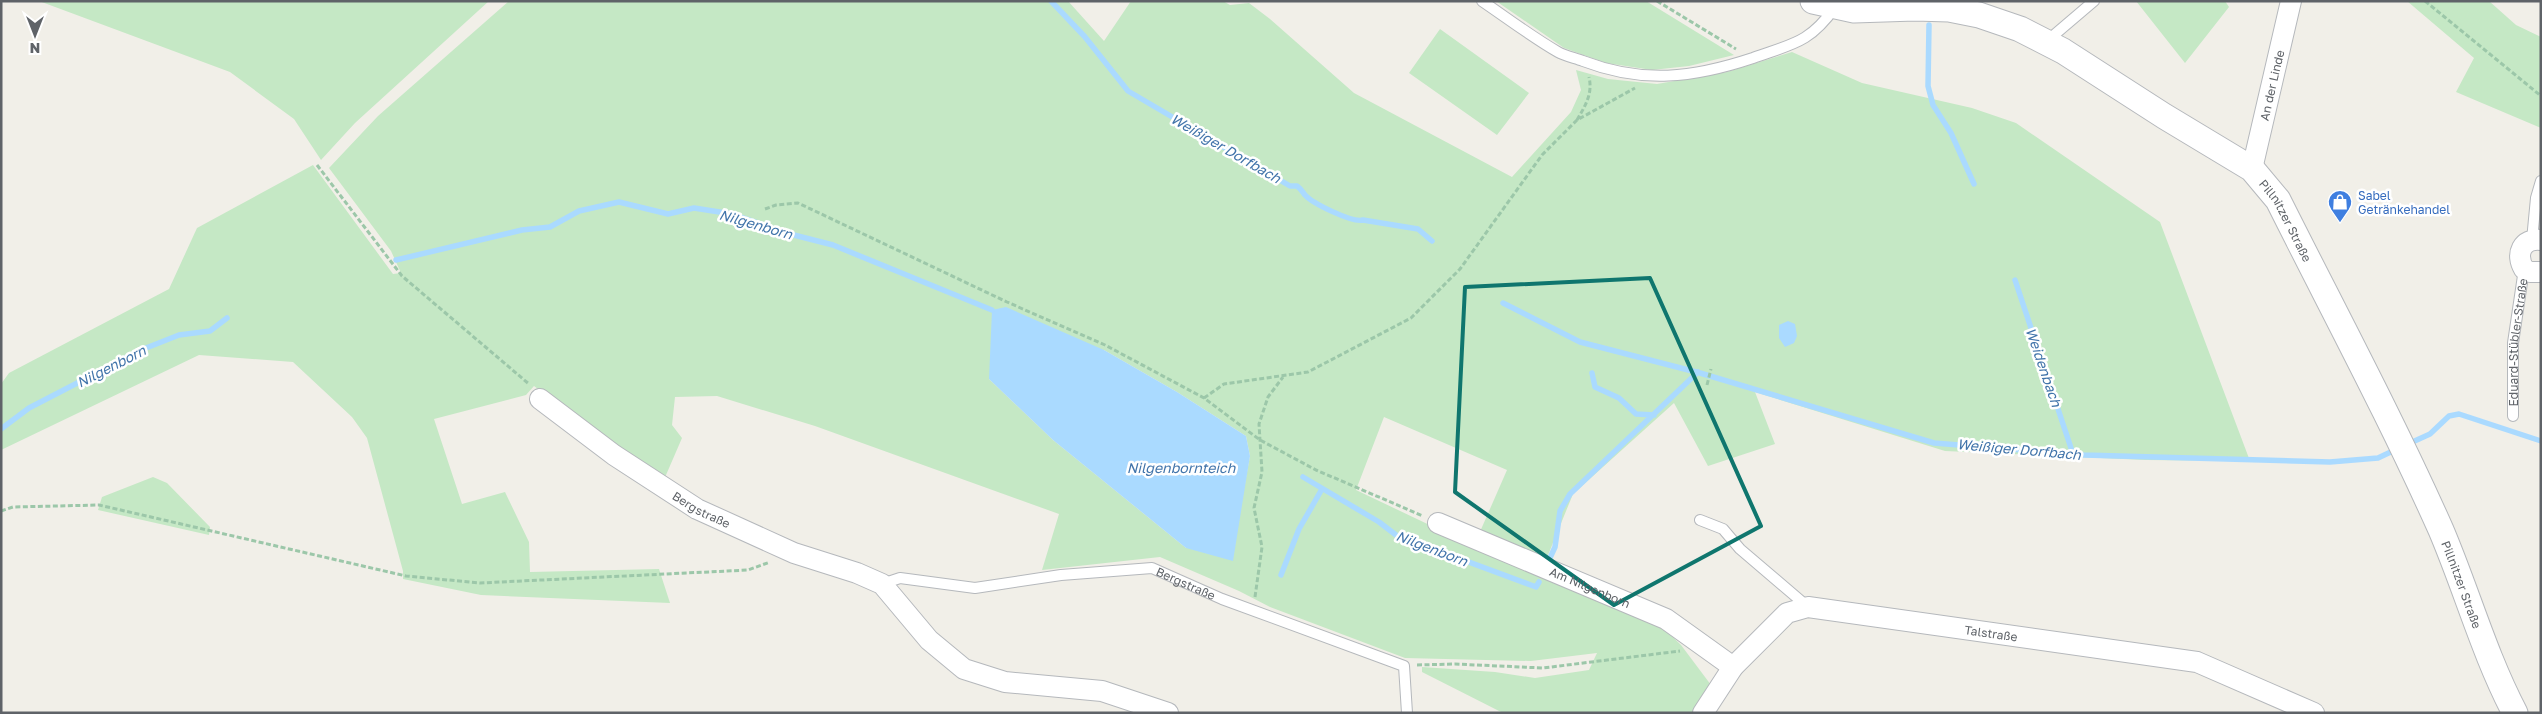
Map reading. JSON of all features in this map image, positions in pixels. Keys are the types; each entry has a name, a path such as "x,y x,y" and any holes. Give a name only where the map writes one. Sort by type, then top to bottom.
{"street":[{"name":"An der Linde","path":"2252,169 2291,1"},
{"name":"Pillnitzer Straße","path":"1824,4 1854,10 1949,9 1979,15 2012,26 2046,42 2252,169 2278,200 2402,448 2441,532 2497,679 2515,713"},
{"name":"Eduard-Stübler-Straße","path":"2532,270 2519,257 2521,248 2536,240"},
{"name":"Bergstraße","path":"540,399 614,455 698,509 794,553 857,572 882,584 929,640 964,669 1005,682 1102,692 1168,713"},
{"name":"Am Nilgenborn","path":"1438,523 1666,619 1705,649 1733,667"},
{"name":"Talstraße","path":"1703,713 1733,667 1787,613 1808,607 2197,662 2314,713"}],"lane":[{"path":"1482,1 1559,52 1605,70 1654,78 1697,73 1802,41 1821,26 1824,4"},
{"path":"2046,42 2094,1"},
{"name":"Eduard-Stübler-Straße","path":"2536,240 2536,198 2541,182"},
{"name":"Eduard-Stübler-Straße","path":"2513,416 2513,343 2532,270"},
{"path":"1700,520 1723,529 1740,550 1808,607"},
{"name":"Bergstraße","path":"882,584 900,578 975,588 1061,575 1152,568 1252,610 1404,666"},
{"path":"1404,666 1407,713"}],"path":[{"path":"1657,1 1751,58"},
{"path":"2425,1 2541,96"},
{"path":"1204,398 1224,384 1308,372 1411,318 1460,269 1542,155 1577,120 1588,101 1591,86 1588,72 1578,60"},
{"path":"1577,120 1654,78"},
{"path":"317,165 402,276 534,388 540,399"},
{"path":"765,209 776,205 798,203 1007,302 1105,345 1204,398 1260,440 1316,470 1438,523"},
{"path":"1707,385 1712,369"},
{"path":"1252,610 1259,578 1262,547 1254,508 1262,472 1259,424 1262,410 1283,376"},
{"path":"1,511 13,507 99,505 406,576 480,582 748,570 794,553"},
{"path":"1404,666 1456,664 1543,668 1705,649"}],"highlighted area":[{"path":"1650,278 1761,526 1614,605 1455,492 1465,287"}],"green space":[{"path":"39,1 489,1 355,123 321,160 294,119 230,72"},
{"path":"509,1 1068,1 1104,41 1131,1 1223,1 1230,5 1249,3 1270,19 1354,93 1512,177 1571,112 1581,90 1576,70 1608,79 1657,84 1727,72 1792,52 1862,83 1972,108 2016,123 2160,222 2250,461 2146,460 1945,451 1755,392 1775,444 1708,466 1674,403 1573,494 1546,560 1479,534 1507,470 1384,417 1356,490 1438,529 1657,622 1681,645 1711,685 1694,713 1503,713 1422,672 1422,667 1495,672 1535,678 1589,670 1597,653 1531,661 1405,658 1270,607 1239,591 1160,557 1042,570 1059,514 815,426 717,396 675,397 672,425 682,438 663,482 534,386 526,395 434,419 462,504 505,492 529,542 530,572 659,569 670,603 481,595 403,579 403,571 367,438 352,417 293,362 199,355 1,450 1,384 9,373 169,289 197,228 313,165 393,274 401,273 391,251 329,168 378,116","holes":["1104,350 1177,392 1246,436 1250,456 1245,483 1186,548 1053,440 989,379"]},
{"path":"1496,1 1646,1 1734,55 1689,66 1652,70 1606,63 1564,48"},
{"path":"2136,1 2225,1 2229,7 2185,63"},
{"path":"2407,1 2489,1 2516,25 2541,37 2541,128 2456,92 2474,58"},
{"path":"1440,29 1529,93 1497,135 1409,73"},
{"path":"153,477 167,483 210,527 209,535 98,510 102,497"}],"water":[{"name":"Nilgenbornteich","path":"1006,307 1104,350 1177,392 1246,436 1250,456 1233,561 1186,548 1053,440 989,379 992,310"},
{"path":"1788,321 1795,324 1797,336 1794,343 1785,347 1779,338 1779,325"}],"waterway":[{"name":"Weißiger Dorfbach","path":"1051,1 1085,37 1128,91 1290,186 1297,186 1309,198 1342,216 1418,229 1432,241"},
{"name":"Weidenbach","path":"1929,25 1928,86 1933,105 1951,133 1974,184"},
{"name":"Nilgenborn","path":"396,260 522,230 550,227 579,211 619,202 668,214 694,208 732,214 786,233 833,245 992,310"},
{"name":"Weidenbach","path":"2015,280 2073,454"},
{"name":"Weißiger Dorfbach","path":"1503,303 1580,342 1700,373 1934,443 2084,455 2330,462 2378,458 2397,449"},
{"name":"Nilgenborn","path":"1,429 29,408 141,350 179,335 210,331 227,318"},
{"name":"Nilgenborn","path":"1549,560 1555,547 1560,511 1570,494 1698,372"},
{"path":"1592,373 1595,387 1619,398 1636,414 1654,415"},
{"name":"Weißiger Dorfbach","path":"2408,444 2430,434 2449,416 2459,414 2541,441"},
{"name":"Nilgenborn","path":"1303,477 1379,522 1396,535 1536,587 1539,582"},
{"path":"1281,575 1299,529 1322,489"}],"place":[{"name":"Sabel Getränkehandel","path":"2340,223"}]}
